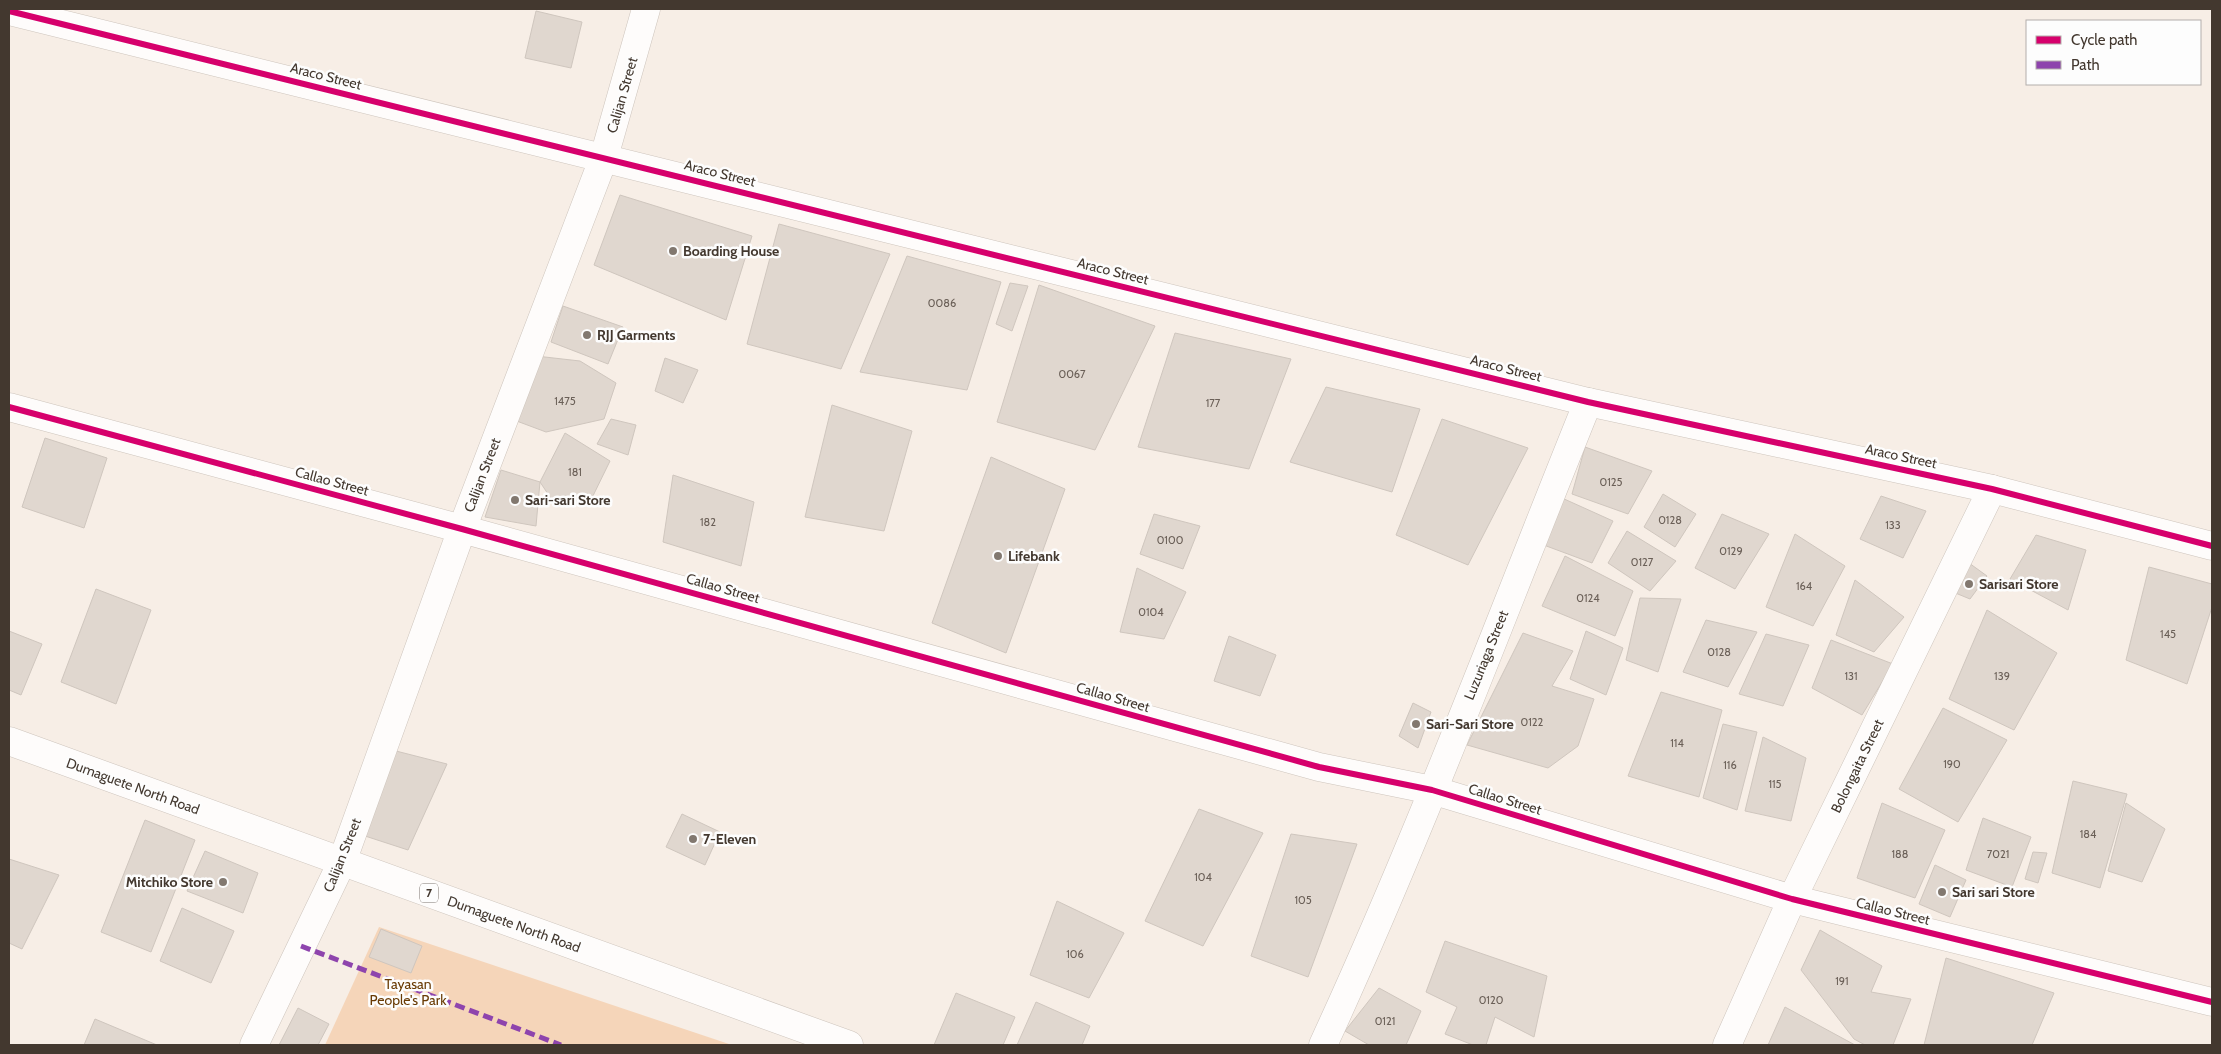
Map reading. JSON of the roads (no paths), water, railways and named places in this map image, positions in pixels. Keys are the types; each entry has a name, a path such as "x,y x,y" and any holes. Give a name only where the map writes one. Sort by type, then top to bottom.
{"main road":[{"name":"Calijan Street","path":"254,1045 342,862 462,528 604,157 646,9"},
{"name":"Araco Street","path":"9,11 1588,402 1992,489 2212,546"},
{"name":"Luzuriaga Street","path":"1323,1045 1356,974 1432,790 1588,402"},
{"name":"Callao Street","path":"9,407 462,528 1319,767 1432,790 1792,899 2212,1002"},
{"name":"Bolongaita Street","path":"1728,1045 1792,899 1992,489"},
{"name":"Dumaguete North Road","path":"9,741 850,1045"}],"place":[{"name":"Boarding House","path":"673,251"},
{"name":"RJJ Garments","path":"587,335"},
{"name":"Sari-sari Store","path":"515,500"},
{"name":"Lifebank","path":"998,556"},
{"name":"Sarisari Store","path":"1969,584"},
{"name":"Sari-Sari Store","path":"1416,724"},
{"name":"7-Eleven","path":"693,839"},
{"name":"Mitchiko Store","path":"223,882"},
{"name":"Sari sari Store","path":"1942,892"}],"park label":[{"name":"Tayasan People's Park","path":"408,992"}]}
